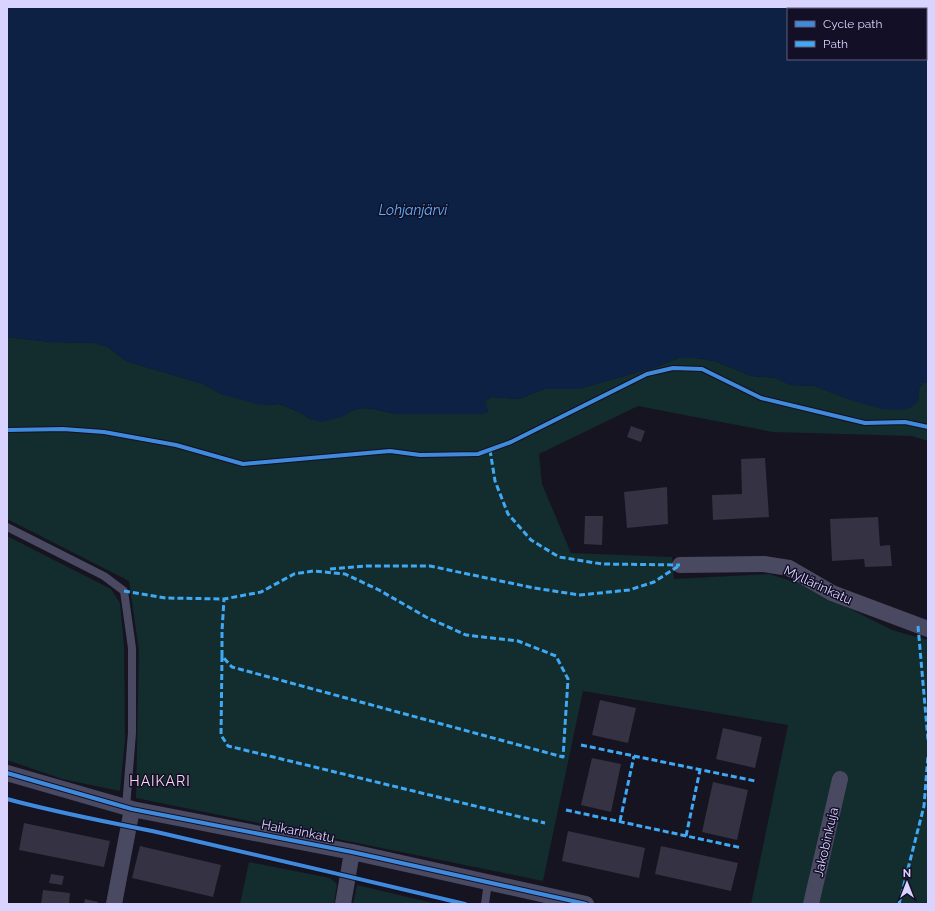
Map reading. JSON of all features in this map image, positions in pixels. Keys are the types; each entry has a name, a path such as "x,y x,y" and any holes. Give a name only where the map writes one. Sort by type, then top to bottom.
{"street":[{"name":"Myllärinkatu","path":"680,565 764,564 790,568 832,593 928,629"},
{"name":"Haikarinkatu","path":"7,773 129,808 352,852 586,904"},
{"name":"Jakobinkuja","path":"811,904 840,779"},
{"path":"114,904 129,808"},
{"path":"342,904 352,852"}],"lane":[{"path":"7,527 104,576 124,591 132,648 132,733 129,808"},
{"path":"485,904 488,882"}],"green space":[{"path":"7,337 51,342 94,343 108,347 126,361 203,384 221,394 270,405 280,404 301,413 310,419 341,417 361,408 374,409 395,414 479,414 488,412 485,401 491,397 519,399 544,389 578,389 656,367 679,358 696,358 714,361 752,376 776,378 790,385 814,386 857,402 918,402 919,389 923,383 928,382 928,441 912,436 773,432 638,406 539,454 542,484 571,553 672,557 674,579 769,574 801,584 892,630 928,640 928,904 751,904 788,725 583,691 543,881 136,798 139,651 129,581 7,519"},
{"path":"7,536 111,589 120,603 124,646 125,739 120,791 62,779 7,760"},
{"path":"249,862 330,878 337,884 334,904 240,904"},
{"path":"357,885 437,904 353,904"}],"water":[{"name":"Lohjanjärvi","path":"7,7 928,7 928,382 923,383 919,389 918,402 910,408 900,410 882,409 857,402 814,386 790,385 776,378 752,376 714,361 696,358 679,358 656,367 578,389 544,389 519,399 491,397 485,401 488,412 479,414 395,414 374,409 361,408 341,417 321,422 310,419 301,413 280,404 257,404 221,394 203,384 126,361 108,347 94,343 51,342 7,337"}],"building":[{"path":"631,426 645,431 641,442 627,437"},
{"path":"765,458 769,517 713,520 712,495 742,494 741,459"},
{"path":"667,487 668,524 627,528 624,492"},
{"path":"585,516 603,516 602,545 584,544"},
{"path":"878,517 880,546 890,545 892,566 865,567 864,559 832,561 830,519"},
{"path":"600,700 636,708 628,743 592,735"},
{"path":"723,728 762,737 755,768 716,759"},
{"path":"592,758 621,764 611,812 581,805"},
{"path":"713,782 748,790 737,840 702,832"},
{"path":"24,823 110,841 104,867 19,850"},
{"path":"568,831 645,848 639,878 562,861"},
{"path":"140,846 221,865 213,897 132,878"},
{"path":"661,846 738,863 731,891 655,874"},
{"path":"51,874 64,876 62,885 49,883"},
{"path":"43,890 70,893 69,904 41,904"},
{"path":"85,899 98,902 98,904 84,904"}],"marked path":[{"path":"490,450 495,481 508,514 531,540 559,557 602,564 680,565"},
{"path":"330,569 367,566 430,566 534,588 580,595 629,590 654,582 680,565"},
{"path":"124,591 166,598 224,599 261,592 294,574 313,571 345,574 379,590 426,617 466,635 518,641 556,656 568,679 563,757 232,667 222,656 224,599"},
{"path":"918,626 928,740"},
{"path":"222,656 221,735 228,746 545,823"},
{"path":"581,745 755,781"},
{"path":"899,904 924,806 928,755"},
{"path":"620,821 634,756"},
{"path":"686,836 700,770"},
{"path":"566,810 742,848"}],"cycle path":[{"path":"7,430 63,429 104,432 176,445 243,464 390,451 420,455 478,454 511,442 647,374 673,368 702,369 761,398 865,423 905,422 928,427"},
{"path":"7,773 132,809 352,852 586,904"},
{"path":"7,799 64,813 161,833 465,904"}],"district":[{"name":"HAIKARI","path":"160,781"}]}
